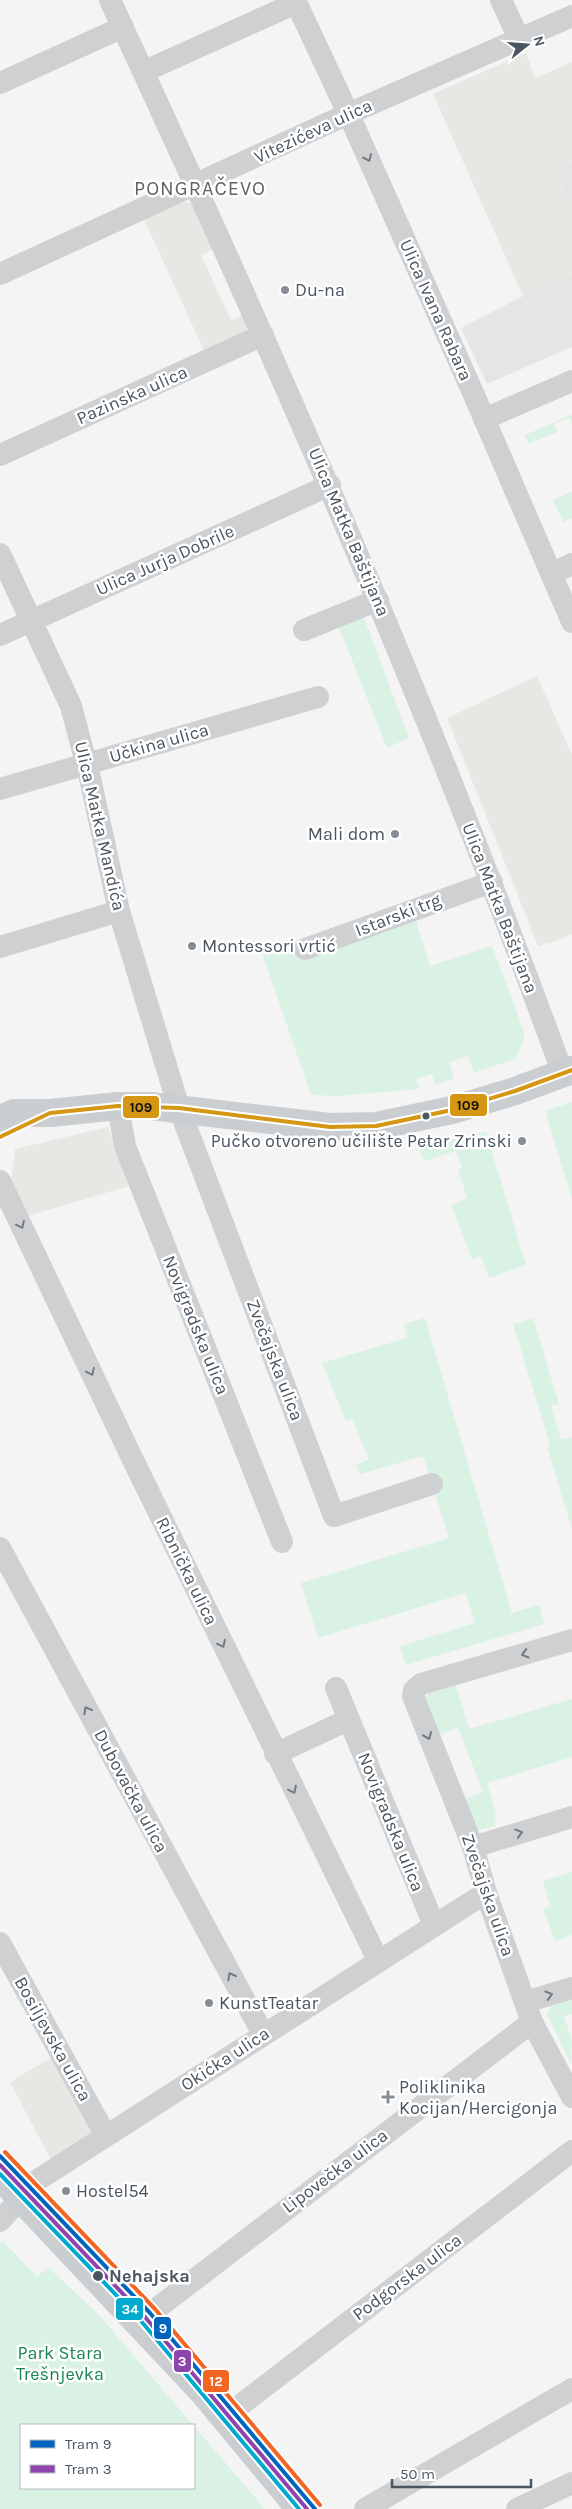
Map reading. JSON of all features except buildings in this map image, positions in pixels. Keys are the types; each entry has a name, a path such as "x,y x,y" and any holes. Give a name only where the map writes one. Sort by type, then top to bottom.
{"main road":[{"path":"0,1119 14,1113 50,1113 118,1106 179,1108 284,1123 330,1127 376,1126 452,1110 567,1072"},
{"path":"0,1137 16,1131 50,1113"},
{"path":"0,2176 205,2394 300,2509"}],"street":[{"name":"Ulica Matka Baštijana","path":"110,0 330,485 492,882 567,1072"},
{"path":"501,0 519,39"},
{"path":"144,72 295,1"},
{"name":"Ulica Ivana Rabara","path":"295,1 348,114 572,622"},
{"name":"Vitezićeva ulica","path":"0,274 348,114 572,16"},
{"path":"0,83 123,27"},
{"name":"Pazinska ulica","path":"0,455 263,335"},
{"path":"484,419 572,381"},
{"name":"Ulica Jurja Dobrile","path":"0,635 330,485"},
{"name":"Ulica Matka Mandića","path":"0,554 71,706 87,764 119,911 179,1108"},
{"path":"551,574 572,564"},
{"path":"304,630 378,600"},
{"name":"Učkina ulica","path":"0,789 318,697"},
{"name":"Istarski trg","path":"305,949 492,882"},
{"path":"0,947 119,911"},
{"name":"Novigradska ulica","path":"118,1106 125,1146 282,1542"},
{"name":"Zvečajska ulica","path":"179,1108 334,1516 432,1484"},
{"name":"Ribnička ulica","path":"0,1181 275,1754 378,1960"},
{"name":"Dubovačka ulica","path":"0,1548 263,2034"},
{"name":"Zvečajska ulica","path":"572,1640 421,1684 414,1690 414,1702 473,1847 487,1896 528,2012 572,2097"},
{"name":"Novigradska ulica","path":"336,1688 434,1924"},
{"path":"275,1754 348,1720"},
{"path":"473,1847 572,1816"},
{"name":"Okićka ulica","path":"0,2221 36,2181 434,1924 476,1899 487,1896"},
{"name":"Bosiljevska ulica","path":"0,1942 106,2136"},
{"path":"528,2012 572,1988"},
{"name":"Lipovečka ulica","path":"139,2322 528,2012"},
{"name":"Podgorska ulica","path":"243,2403 572,2151"},
{"path":"365,2509 572,2389"},
{"path":"517,2509 572,2483"}],"shaded area":[{"path":"526,53 535,78 572,62 572,162 566,164 560,177 572,207 572,275 523,296 433,94"},
{"path":"572,162 572,207 559,177 566,164"},
{"path":"184,201 192,204 213,249 201,255 231,320 243,315 247,328 244,336 206,355 143,217"},
{"path":"572,275 572,347 487,384 461,328 523,296"},
{"path":"537,676 572,755 572,934 538,946 447,718"},
{"path":"108,1127 129,1186 25,1217 11,1181 15,1149"},
{"path":"54,2056 92,2130 91,2134 52,2162 10,2082"}],"green space":[{"path":"572,415 572,424 569,418 554,424 557,432 528,444 525,435"},
{"path":"572,492 572,518 563,522 553,500"},
{"path":"360,616 364,618 409,738 387,748 337,622"},
{"path":"416,921 430,966 492,946 524,1032 524,1041 515,1059 474,1073 468,1056 449,1062 454,1079 435,1085 432,1074 416,1079 419,1089 339,1096 311,1095 261,950 297,940 303,958"},
{"path":"572,1102 572,1199 547,1117 547,1110"},
{"path":"486,1132 526,1265 489,1278 481,1256 472,1259 451,1205 467,1198 458,1169 462,1168 456,1151 424,1161 418,1147"},
{"path":"425,1318 512,1613 539,1605 544,1624 406,1665 400,1646 475,1623 466,1593 318,1638 301,1583 449,1538 423,1456 360,1474 356,1465 369,1459 352,1419 346,1421 322,1363 407,1338 404,1324"},
{"path":"533,1318 559,1404 551,1406 561,1440 572,1437 572,1529 547,1447 550,1445 513,1324"},
{"path":"456,1685 469,1729 572,1699 572,1757 487,1783 496,1813 495,1826 478,1830 463,1800 483,1792 458,1728 438,1735 424,1699 429,1693"},
{"path":"572,1872 572,1935 555,1941 543,1909 550,1906 543,1881"},
{"path":"572,1998 572,2014 564,2016 572,2041 571,2064 547,2014 550,2007"},
{"name":"Park Stara Trešnjevka","path":"3,2241 37,2277 48,2267 99,2315 192,2424 20,2424 20,2489 195,2489 195,2427 265,2509 0,2509 0,2242"}],"tram line":[{"name":"9","path":"0,2156 150,2313 315,2509"},
{"name":"3","path":"0,2165 145,2317 307,2509"}],"transit line":[{"name":"109","path":"0,1137 50,1113 118,1106 179,1108 330,1127 376,1126 452,1110 515,1091 572,1070"},
{"name":"12","path":"5,2152 155,2309 320,2505"},
{"name":"34","path":"0,2174 141,2321 299,2509"}],"place":[{"name":"Du-na","path":"285,290"},
{"name":"Mali dom","path":"395,834"},
{"name":"Montessori vrtić","path":"192,946"},
{"name":"Pučko otvoreno učilište Petar Zrinski","path":"522,1141"},
{"name":"KunstTeatar","path":"209,2003"},
{"name":"Poliklinika Kocijan/Hercigonja","path":"388,2097"},
{"name":"Hostel54","path":"66,2191"},
{"name":"Nehajska","path":"98,2276"}],"district":[{"name":"PONGRAČEVO","path":"200,188"}]}
